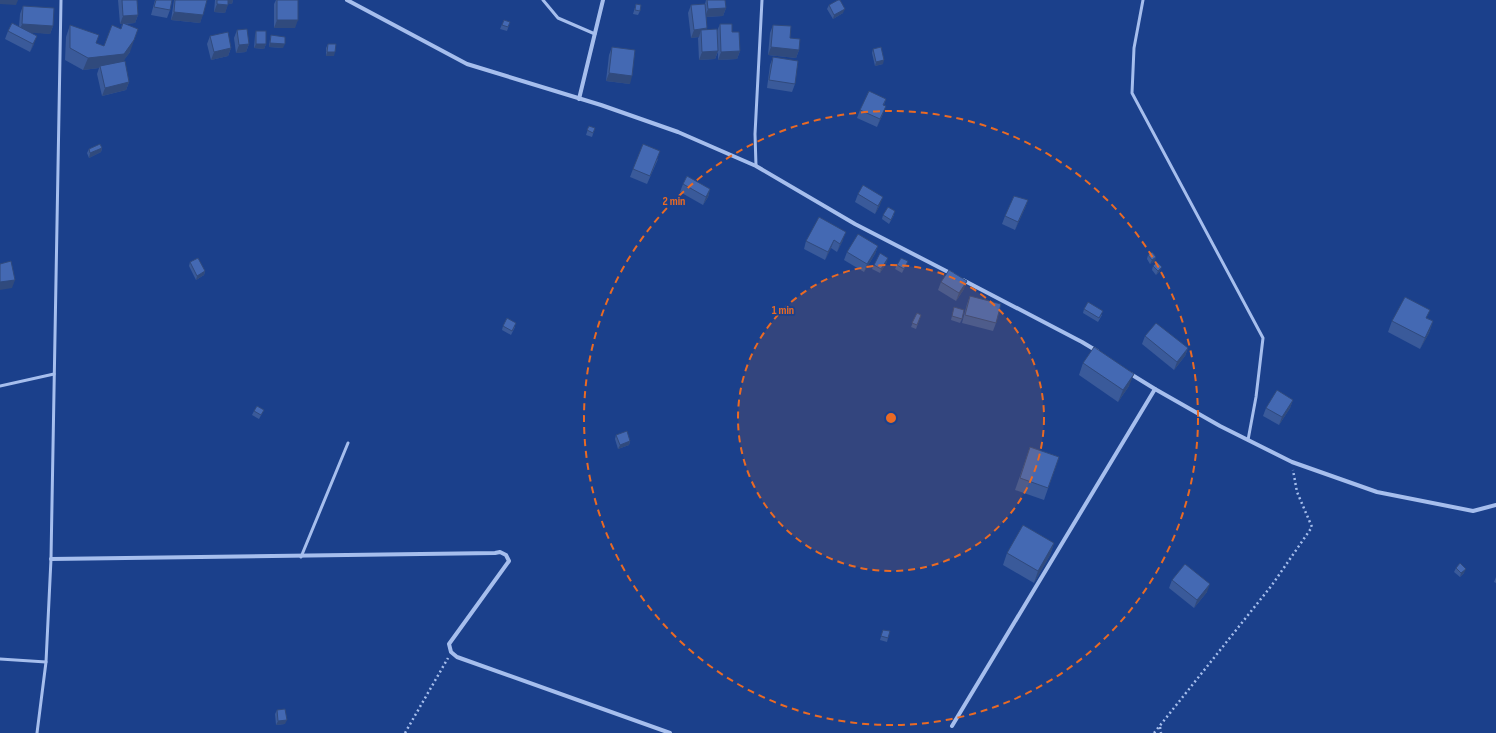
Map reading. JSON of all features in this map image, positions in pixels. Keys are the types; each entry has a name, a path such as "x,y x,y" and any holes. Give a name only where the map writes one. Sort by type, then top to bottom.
{"street":[{"path":"347,0 467,64 601,105 678,132 756,166 854,224 954,275"},
{"path":"579,99 604,0"},
{"path":"961,279 1082,342 1102,355"},
{"path":"1122,368 1220,426 1292,462 1377,492 1473,511 1496,505"},
{"path":"952,726 1156,389"},
{"path":"51,559 496,554 500,552 506,556 509,561 449,644 451,652 457,656 670,733"}],"lane":[{"path":"37,733 46,662 51,559 61,0"},
{"path":"543,0 558,18 595,34"},
{"path":"756,166 755,134 762,0"},
{"path":"1143,0 1134,48 1132,93 1263,338 1256,397 1248,440"},
{"path":"0,386 54,374"},
{"path":"301,557 348,443"},
{"path":"0,659 46,662"}],"path":[{"path":"1154,733 1272,585 1312,527 1296,492 1292,462"},
{"path":"405,733 451,652"},
{"path":"1160,726 1161,733"}],"building":[{"path":"122,0 137,0 138,15 123,16"},
{"path":"156,0 172,0 170,10 154,7"},
{"path":"175,0 207,0 203,15 174,12"},
{"path":"217,0 228,0 228,5 217,4"},
{"path":"277,0 298,0 298,20 277,20"},
{"path":"707,0 725,0 726,8 708,9"},
{"path":"840,0 845,9 834,15 829,5"},
{"path":"636,4 641,5 640,11 635,10"},
{"path":"705,4 707,28 694,30 691,5"},
{"path":"23,6 54,8 53,26 22,24"},
{"path":"504,20 510,22 508,27 502,25"},
{"path":"12,23 37,36 33,44 8,31"},
{"path":"123,23 138,29 134,40 124,54 88,58 70,48 70,25 99,35 96,43 104,46 112,25 121,29"},
{"path":"720,24 732,24 732,32 739,32 740,51 721,52"},
{"path":"773,25 791,26 790,38 800,39 799,50 771,47"},
{"path":"247,29 249,44 239,45 237,30"},
{"path":"717,29 718,51 702,52 701,30"},
{"path":"256,31 266,31 266,44 256,44"},
{"path":"228,32 231,48 214,52 210,36"},
{"path":"271,35 285,37 285,44 270,43"},
{"path":"328,44 336,44 335,52 327,52"},
{"path":"612,47 635,50 632,76 609,73"},
{"path":"881,47 884,60 876,62 873,49"},
{"path":"773,57 798,61 795,84 769,80"},
{"path":"125,61 129,82 105,88 100,66"},
{"path":"869,91 886,99 883,105 886,106 880,119 860,110"},
{"path":"589,126 595,128 593,133 587,130"},
{"path":"100,144 102,148 90,153 89,149"},
{"path":"643,144 660,151 650,176 633,169"},
{"path":"687,176 710,189 706,197 683,184"},
{"path":"863,185 883,197 878,206 858,194"},
{"path":"1014,196 1028,200 1018,222 1005,216"},
{"path":"888,207 895,211 891,220 883,215"},
{"path":"819,217 846,232 840,244 834,240 828,252 806,241"},
{"path":"858,234 878,246 867,264 847,252"},
{"path":"1152,252 1156,257 1152,260 1148,255"},
{"path":"880,253 888,258 881,269 874,265"},
{"path":"198,258 205,271 197,276 190,262"},
{"path":"901,258 908,261 904,269 897,265"},
{"path":"11,261 15,280 0,282 0,264"},
{"path":"1157,262 1162,267 1158,271 1153,266"},
{"path":"949,270 967,281 959,293 941,282"},
{"path":"970,296 1001,304 996,323 965,315"},
{"path":"1405,297 1430,310 1426,318 1433,321 1425,338 1392,321"},
{"path":"1088,302 1103,311 1099,318 1084,309"},
{"path":"954,307 964,310 962,319 952,316"},
{"path":"917,313 921,315 917,325 912,323"},
{"path":"507,318 516,323 512,331 503,326"},
{"path":"1156,323 1188,348 1177,362 1145,336"},
{"path":"1094,347 1134,374 1123,390 1083,363"},
{"path":"1277,390 1293,400 1282,417 1266,408"},
{"path":"257,406 264,410 261,415 254,411"},
{"path":"627,431 630,441 620,445 616,435"},
{"path":"1030,447 1059,457 1048,488 1020,478"},
{"path":"1023,525 1054,543 1038,571 1007,553"},
{"path":"1460,563 1466,569 1461,573 1456,568"},
{"path":"1185,564 1210,584 1197,600 1172,580"},
{"path":"883,630 890,631 888,638 881,636"},
{"path":"285,709 287,720 278,721 277,710"}]}
